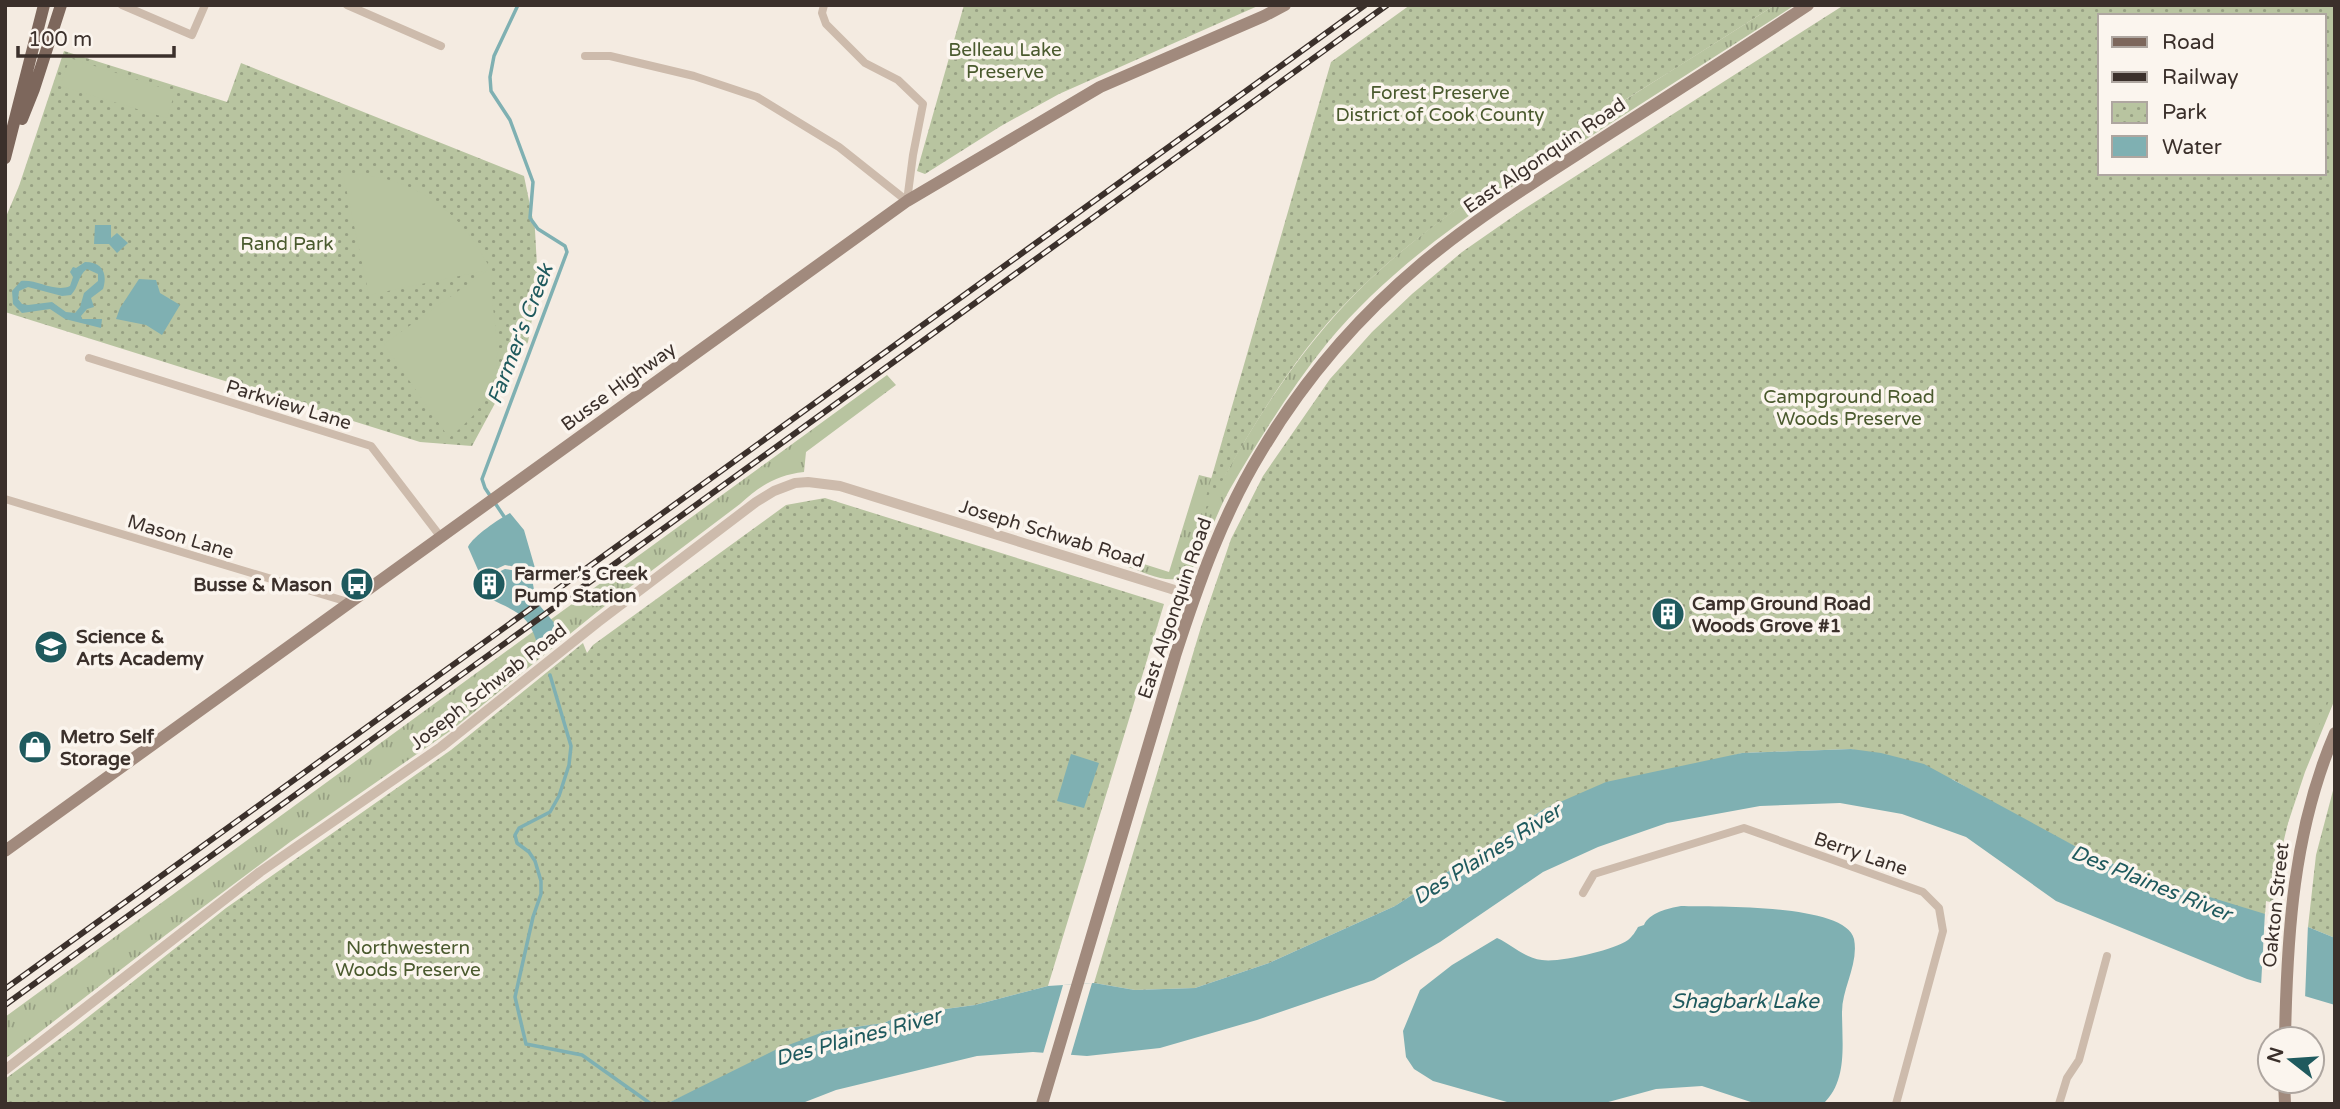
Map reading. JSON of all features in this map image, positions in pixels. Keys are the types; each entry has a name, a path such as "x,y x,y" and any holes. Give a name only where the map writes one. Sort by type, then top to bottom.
{"main road":[{"path":"5,158 44,5"},
{"path":"13,134 26,113 61,5"},
{"name":"Busse Highway","path":"5,851 907,201 1100,87 1285,5"},
{"name":"East Algonquin Road","path":"1042,1104 1194,596 1227,514 1261,452 1289,409 1326,360 1371,309 1422,263 1505,201 1808,5"},
{"name":"Oakton Street","path":"2285,1025 2290,907 2301,840 2314,791 2335,733"}],"street":[{"path":"122,5 192,35 205,5"},
{"path":"348,5 441,46"},
{"path":"824,5 822,13 826,24 864,62 898,79 923,104 907,201"},
{"path":"585,56 610,56 694,76 757,97 839,147 907,201"},
{"name":"Parkview Lane","path":"89,358 371,446 440,536"},
{"name":"Joseph Schwab Road","path":"5,1070 260,872 441,747 598,622 735,518 766,495 788,485 808,482 840,486 1194,596"},
{"name":"Mason Lane","path":"5,499 348,603"},
{"name":"Berry Lane","path":"1583,893 1594,874 1744,828 1923,892 1939,908 1943,931 1896,1104"},
{"path":"2059,1104 2067,1078 2079,1060 2107,957"}],"green space":[{"name":"Belleau Lake Preserve","path":"964,5 1260,5 1059,94 1001,126 925,174 917,171"},
{"name":"Forest Preserve District of Cook County","path":"1410,5 1775,5 1501,179 1397,255 1335,315 1307,348 1262,413 1197,528 1331,62"},
{"path":"1775,5 1795,5 1493,199 1406,265 1346,321 1301,377 1230,489 1191,571 1177,579 1169,579 1128,567 1128,559 1169,572 1199,475 1211,478 1225,475 1271,400 1305,352 1343,307 1387,264 1437,223 1490,186"},
{"name":"Campground Road Woods Preserve","path":"1844,5 2335,5 2335,687 2296,792 2273,902 2266,901 2265,916 2095,857 1954,780 1851,749 1742,753 1544,809 1395,906 1269,963 1195,988 1135,990 1094,983 1201,627 1231,539 1263,476 1330,379 1372,332 1462,252 1521,211"},
{"name":"Rand Park","path":"64,51 227,102 241,63 524,176 535,230 538,285 528,342 472,446 420,442 5,312 5,219 19,186"},
{"path":"70,58 175,92 167,118 60,86"},
{"path":"343,174 384,179 422,193 439,204 468,233 489,267 497,348 494,380 479,408 449,438 384,344 488,270 369,295"},
{"path":"887,375 896,385 806,452 804,472 769,482 754,492 597,612 453,729 290,842 5,1059 5,1017 534,631 538,646 549,644 560,634 557,626 550,620"},
{"name":"Northwestern Woods Preserve","path":"825,498 1164,604 1048,986 975,1005 901,1015 884,1023 826,1031 666,1104 5,1104 5,1079 226,908 451,750 583,643 587,653 593,645 786,505"},
{"path":"2335,665 2335,699 2305,772 2284,835 2273,902 2266,901 2273,847"},
{"path":"2335,783 2335,938 2308,927 2316,855"}],"water":[{"path":"95,225 111,225 111,238 117,233 128,243 117,253 109,244 94,244"},
{"path":"85,262 91,263 99,266 104,273 103,289 91,298 94,307 87,309 81,316 82,319 102,319 101,328 65,319 50,309 22,313 13,304 12,291 21,281 64,288 70,286 73,277 70,272 73,267","holes":["87,269 98,274 98,281 84,293 75,313 66,312 52,302 28,305 22,304 18,299 19,291 28,287 62,296 71,295"]},
{"path":"139,279 156,280 160,293 180,305 162,335 146,325 116,319"},
{"path":"510,513 524,530 535,568 533,570 505,565 482,579 468,547 493,523"},
{"path":"505,569 531,573 536,601 555,624 546,645 538,647 531,627 521,615 489,598 487,593 501,588 496,573"},
{"name":"Des Plaines River","path":"1851,749 1881,753 1924,764 2095,857 2167,884 2308,927 2335,938 2335,1005 2247,979 2056,901 1966,837 1902,814 1840,803 1760,806 1667,823 1598,847 1543,872 1440,942 1374,980 1257,1020 1160,1048 1087,1056 1033,1052 977,1056 836,1090 800,1104 666,1104 775,1050 826,1031 884,1023 901,1015 975,1005 1048,986 1094,983 1135,990 1195,988 1269,963 1395,906 1544,809 1606,782 1742,753"},
{"path":"1071,754 1099,763 1084,808 1057,801"},
{"name":"Shagbark Lake","path":"1681,906 1776,909 1828,919 1846,927 1854,939 1855,948 1843,1003 1842,1061 1837,1084 1823,1104 1757,1104 1702,1086 1656,1089 1601,1104 1514,1104 1433,1081 1414,1069 1406,1057 1403,1031 1420,990 1452,965 1497,938 1536,959 1573,958 1621,944 1654,914"}],"pier":[{"path":"2265,912 2308,924 2305,999 2261,986"},
{"path":"1092,983 1070,1058 1042,1057 1063,985"}],"waterway":[{"name":"Farmer's Creek","path":"505,518 482,479 567,252 565,246 538,229 530,218 533,182 510,120 491,91 490,77 494,56 518,5"},
{"name":"Farmer's Creek","path":"550,675 571,746 569,765 559,796 550,812 519,828 515,835 517,843 529,852 535,861 541,881 541,894 533,917 515,997 526,1044 582,1055 651,1104"}],"railway":[{"path":"5,989 1365,5"},
{"path":"5,1005 1387,5"}],"place":[{"name":"Busse & Mason","path":"357,584"},
{"name":"Farmer's Creek Pump Station","path":"489,584"},
{"name":"Camp Ground Road Woods Grove #1","path":"1668,614"},
{"name":"Science & Arts Academy","path":"51,647"},
{"name":"Metro Self Storage","path":"35,747"}]}
